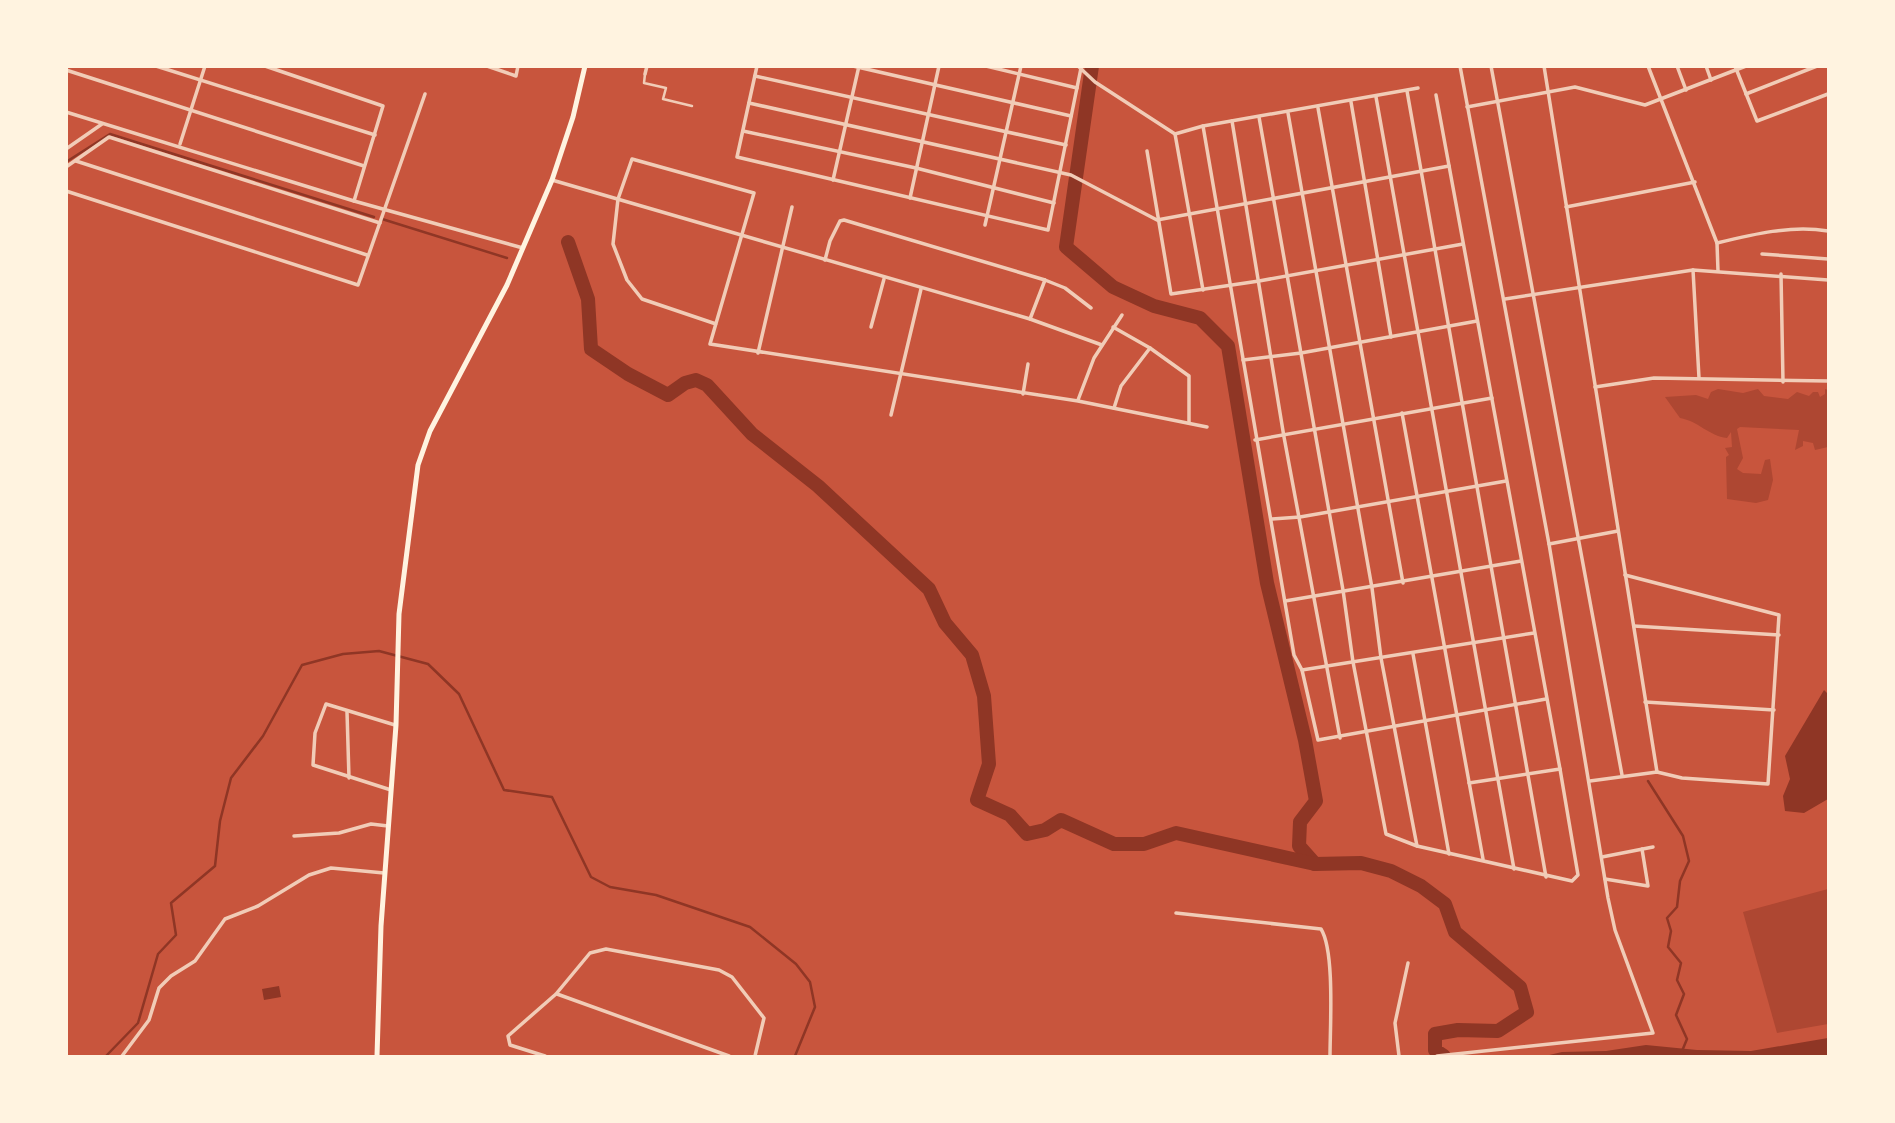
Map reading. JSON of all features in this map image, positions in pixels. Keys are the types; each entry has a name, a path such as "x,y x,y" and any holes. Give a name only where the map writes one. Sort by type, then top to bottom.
{"main road":[{"path":"377,1056 385,874 396,725 399,614 419,461 429,431 501,296 552,180 573,117 585,66"}],"street":[{"path":"156,66 375,135"},
{"path":"180,145 205,66"},
{"path":"265,66 381,104 383,110 354,201"},
{"path":"286,73 288,66"},
{"path":"487,66 516,76 518,66"},
{"path":"647,66 644,83 666,88 663,99 692,106"},
{"path":"757,66 737,157 1048,230 1072,116 1079,67"},
{"path":"910,198 940,66"},
{"path":"986,66 1077,88"},
{"path":"985,225 1021,66"},
{"path":"1437,1056 1653,1033 1615,930 1549,544 1460,66"},
{"path":"1491,66 1622,775"},
{"path":"1544,66 1657,772"},
{"path":"1648,66 1717,243 1718,271"},
{"path":"1677,66 1686,90"},
{"path":"1706,66 1711,80"},
{"path":"1467,107 1548,90 1576,87 1641,105 1661,100 1746,66"},
{"path":"1746,94 1817,66"},
{"path":"833,180 857,67 1072,116"},
{"path":"1079,67 1095,82 1175,134 1203,290"},
{"path":"1736,68 1757,121 1829,94"},
{"path":"66,70 363,166"},
{"path":"755,76 928,112 1066,145"},
{"path":"1175,134 1203,126 1318,108 1418,88"},
{"path":"1407,91 1545,877"},
{"path":"66,191 358,285 425,94"},
{"path":"1259,117 1343,590 1353,662 1386,834 1417,846 1572,881 1578,876 1560,769 1436,95"},
{"path":"1376,97 1514,869"},
{"path":"1351,102 1391,337"},
{"path":"749,103 1071,175 1157,220 1302,191 1449,166"},
{"path":"1318,108 1402,583"},
{"path":"66,112 180,145 354,201 523,248"},
{"path":"1288,113 1372,588 1381,658 1417,846"},
{"path":"1232,121 1284,437 1340,737"},
{"path":"68,146 103,124"},
{"path":"1203,126 1294,655 1302,670 1318,740 1546,699"},
{"path":"743,131 916,168 1054,203"},
{"path":"66,167 109,137 380,223"},
{"path":"1147,151 1171,293 1259,281 1463,244"},
{"path":"716,324 642,299 627,280 613,244 618,199 629,162 635,158 754,192 739,236 716,324 710,344 1078,401 1207,427"},
{"path":"75,161 367,255"},
{"path":"552,180 884,279 1030,319 1102,345"},
{"path":"1566,207 1695,182"},
{"path":"758,353 792,206"},
{"path":"825,260 834,230 840,220 844,220 1045,280 1065,288 1091,309"},
{"path":"1717,243 1759,233 1807,228 1829,231"},
{"path":"1762,254 1829,259"},
{"path":"1505,299 1692,270 1781,274 1829,280"},
{"path":"1692,270 1699,378"},
{"path":"1781,274 1783,382"},
{"path":"871,327 884,279"},
{"path":"1030,319 1045,280"},
{"path":"891,415 921,289"},
{"path":"1078,401 1088,370 1122,316"},
{"path":"1243,360 1272,358 1477,321"},
{"path":"1113,327 1150,348 1189,376 1189,423"},
{"path":"1114,408 1121,386 1150,348"},
{"path":"1023,394 1028,365"},
{"path":"1595,387 1654,378 1829,381"},
{"path":"1255,440 1284,437 1492,398"},
{"path":"1402,413 1483,859"},
{"path":"1272,519 1300,517 1506,481"},
{"path":"1549,544 1618,531"},
{"path":"1285,601 1521,561"},
{"path":"1590,781 1657,772 1682,778 1768,784 1779,635 1778,613 1625,575"},
{"path":"1633,626 1779,635"},
{"path":"1302,670 1445,649 1534,632"},
{"path":"1413,654 1428,722 1449,854"},
{"path":"1645,702 1774,710"},
{"path":"391,790 313,765 315,733 321,711 330,703 347,712 396,725"},
{"path":"347,712 349,778"},
{"path":"1469,783 1560,769"},
{"path":"294,836 349,832 371,824 388,826"},
{"path":"1602,857 1653,846"},
{"path":"1605,879 1648,886 1642,849"},
{"path":"122,1056 149,1020 159,988 171,976 195,961 225,919 258,906 309,874 331,868 385,874"},
{"path":"1176,913 1321,929 1325,936 1329,962 1330,1056"},
{"path":"545,1056 510,1045 508,1036 556,994 595,950 719,970 732,977 764,1018 755,1056"},
{"path":"1399,1056 1395,1023 1408,963"},
{"path":"556,994 729,1056"}],"shaded area":[{"path":"1718,389 1743,393 1758,389 1764,396 1788,399 1797,392 1809,396 1818,392 1820,397 1825,394 1825,389 1828,390 1828,447 1815,450 1813,443 1803,441 1803,446 1795,450 1799,430 1740,427 1737,429 1743,458 1737,469 1743,473 1761,474 1765,460 1770,459 1773,480 1768,500 1756,503 1727,499 1726,457 1729,455 1725,448 1732,447 1731,432 1727,438 1721,437 1680,418 1665,397 1696,395 1708,399 1711,392"},
{"path":"1824,690 1828,694 1828,799 1804,813 1785,811 1783,796 1790,779 1785,756"},
{"path":"1828,889 1828,1024 1777,1033 1743,912"},
{"path":"279,986 281,997 264,1000 262,989"},
{"path":"1828,1038 1828,1056 1545,1056 1562,1052 1606,1051 1646,1045 1751,1051"}],"waterway":[{"path":"1092,66 1066,247 1113,287 1154,306 1200,318 1228,346 1267,583 1305,740 1316,801 1300,822 1299,846 1315,864"},
{"path":"66,162 110,134 374,217"},
{"path":"382,219 507,258"},
{"path":"568,242 588,299 591,349 628,374 668,395 685,383 696,380 707,385 752,434 818,486 929,589 945,623 972,655 984,696 989,764 977,800 1010,815 1027,834 1045,830 1061,820 1114,844 1144,844 1176,833 1315,864 1361,863 1391,871 1421,886 1445,904 1455,932 1520,987 1527,1012 1498,1031 1458,1030 1435,1034 1435,1050 1444,1056"},
{"path":"106,1056 138,1023 158,954 176,935 171,903 215,866 220,821 231,778 263,736 302,665 343,654 379,651 428,664 459,694 504,790 552,797 591,877 610,887 656,895 750,927 796,964 810,982 815,1007 795,1056"},
{"path":"1648,781 1683,836 1689,861 1680,881 1677,907 1667,918 1671,931 1668,947 1681,963 1677,980 1684,994 1676,1015 1687,1039 1680,1056"}]}
